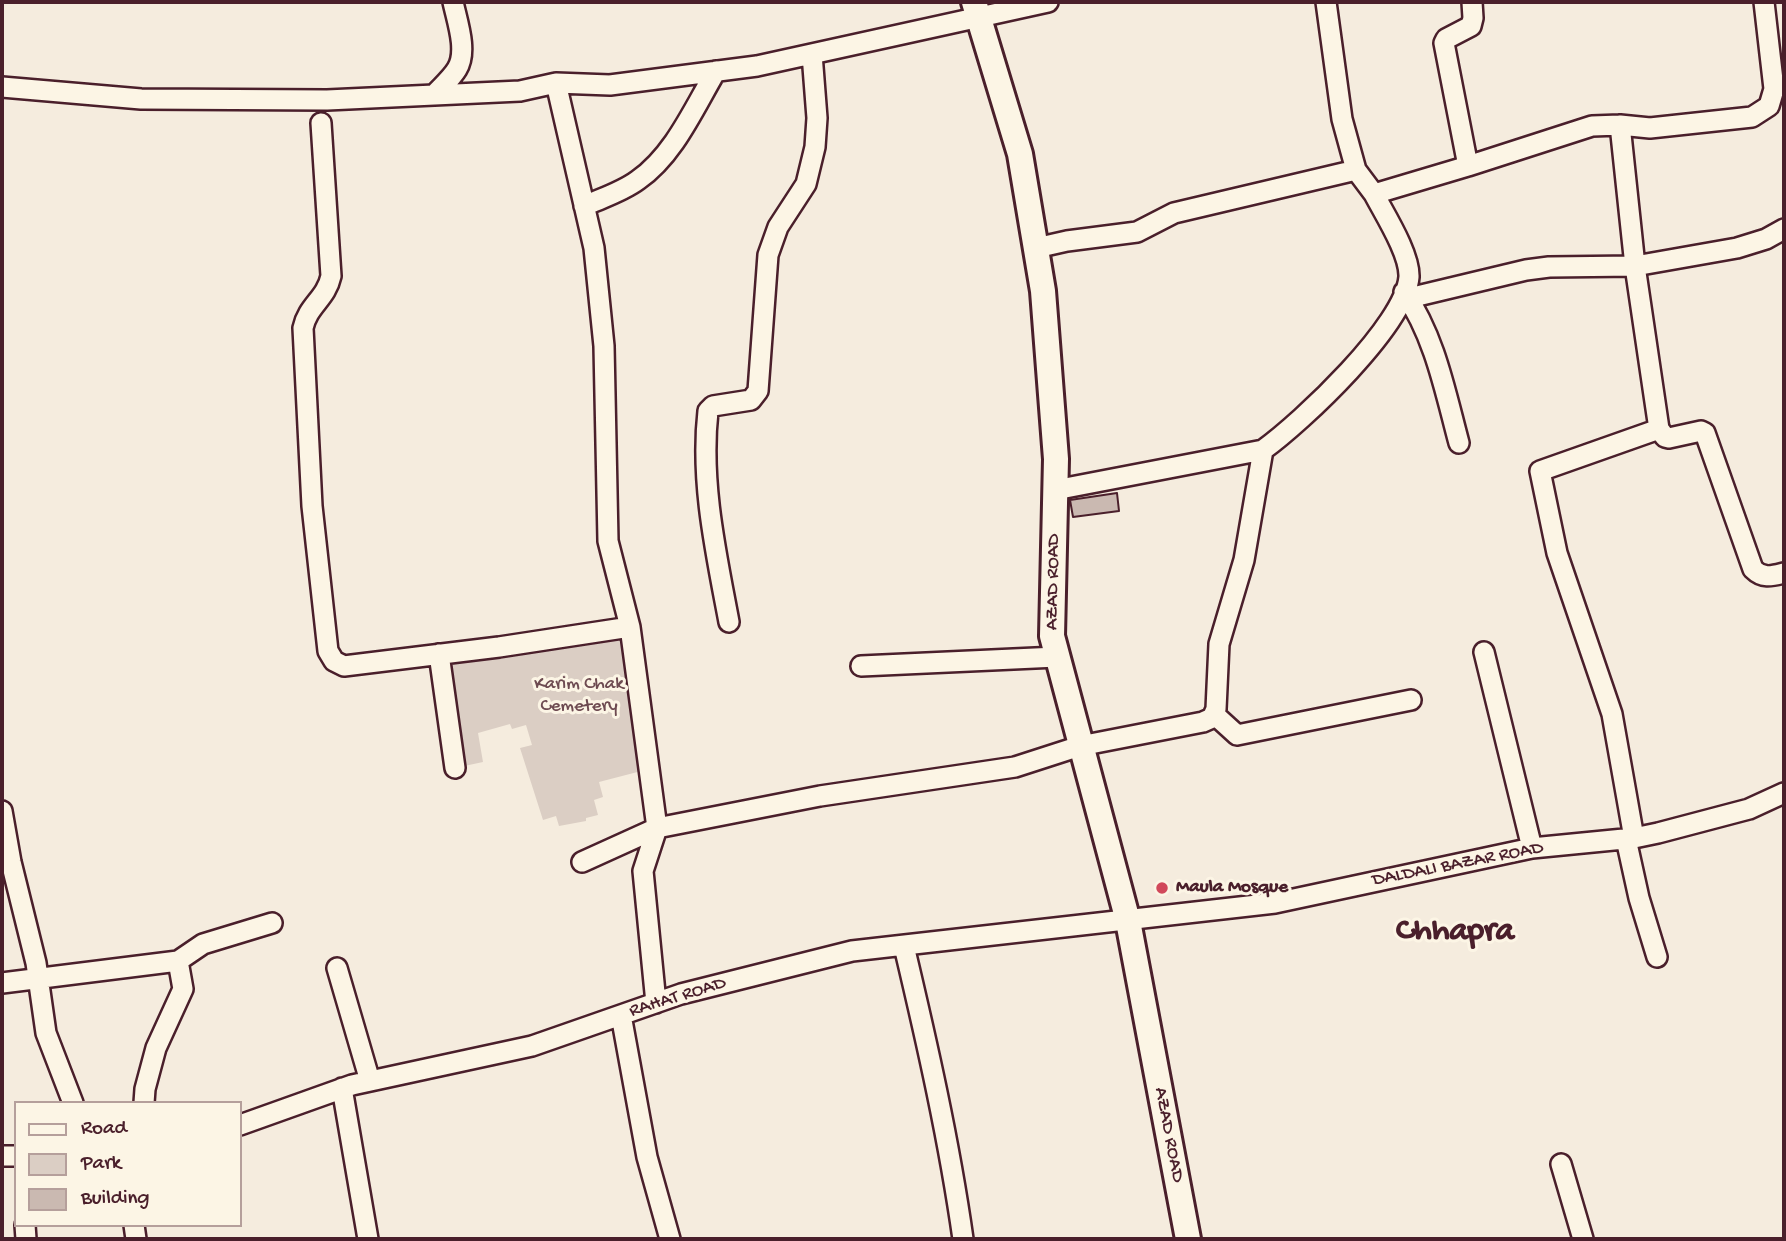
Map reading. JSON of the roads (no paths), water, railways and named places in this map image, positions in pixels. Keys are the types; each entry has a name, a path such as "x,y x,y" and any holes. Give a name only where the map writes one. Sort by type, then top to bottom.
{"street":[{"path":"434,95 457,69 461,57 461,42 453,2"},
{"path":"2,87 141,99 327,100 520,91 556,83 610,85 757,66 812,54 976,9 1048,2"},
{"path":"1055,490 1263,450 1287,433 1333,390 1382,331 1406,295 1409,277 1407,263 1374,194 1356,170 1342,118 1326,2"},
{"path":"1468,166 1444,43 1471,26 1472,2"},
{"path":"1374,194 1575,130 1604,124 1650,128 1752,117 1769,106 1774,89 1764,2"},
{"name":"AZAD ROAD","path":"976,9 1020,154 1043,291 1056,459 1052,636 1128,921 1188,1239"},
{"path":"729,622 709,501 706,468 708,411 713,405 751,400 758,391 768,254 778,228 806,184 813,159 817,118 812,54"},
{"path":"584,206 637,181 655,166 670,147 716,71"},
{"path":"556,83 594,248 604,346 608,541 630,627 657,828 643,871 656,1003"},
{"path":"321,123 331,276 328,288 306,314 303,328 312,506 328,651 334,660 344,666 630,627"},
{"path":"1620,125 1635,265 1659,429 1661,434 1669,438 1701,431 1705,433 1753,569 1761,576 1768,577 1784,573"},
{"path":"1035,248 1137,232 1174,213 1356,170"},
{"path":"1406,295 1526,270 1563,266 1635,265 1754,244 1784,229"},
{"path":"1406,295 1423,322 1431,342 1459,443"},
{"path":"1657,957 1639,898 1612,715 1557,553 1540,471 1659,429"},
{"path":"1215,715 1219,645 1244,560 1263,450"},
{"path":"1484,652 1532,848"},
{"path":"439,654 455,768"},
{"path":"861,666 1057,657"},
{"path":"1215,715 1237,735 1411,700"},
{"path":"582,862 657,828 820,796 1015,767 1080,746 1203,722 1215,715"},
{"name":"DALDALI BAZAR ROAD","path":"1128,921 1275,903 1532,848 1630,839 1749,809 1784,793"},
{"path":"2,811 11,862 27,921 46,1033 72,1101"},
{"name":"RAHAT ROAD","path":"242,1124 342,1088 532,1046 681,994 852,951 1128,921"},
{"path":"2,983 178,961 203,944 272,923"},
{"path":"904,946 932,1063 952,1163 963,1239"},
{"path":"144,1101 156,1048 183,989 178,961"},
{"path":"337,968 370,1081"},
{"path":"621,1015 647,1157 670,1239"},
{"path":"342,1088 368,1239"},
{"path":"1561,1164 1584,1239"}],"place":[{"name":"Maula Mosque","path":"1162,888"}],"district":[{"name":"Chhapra","path":"1455,933"}],"park label":[{"name":"Karim Chak Cemetery","path":"579,696"}]}
